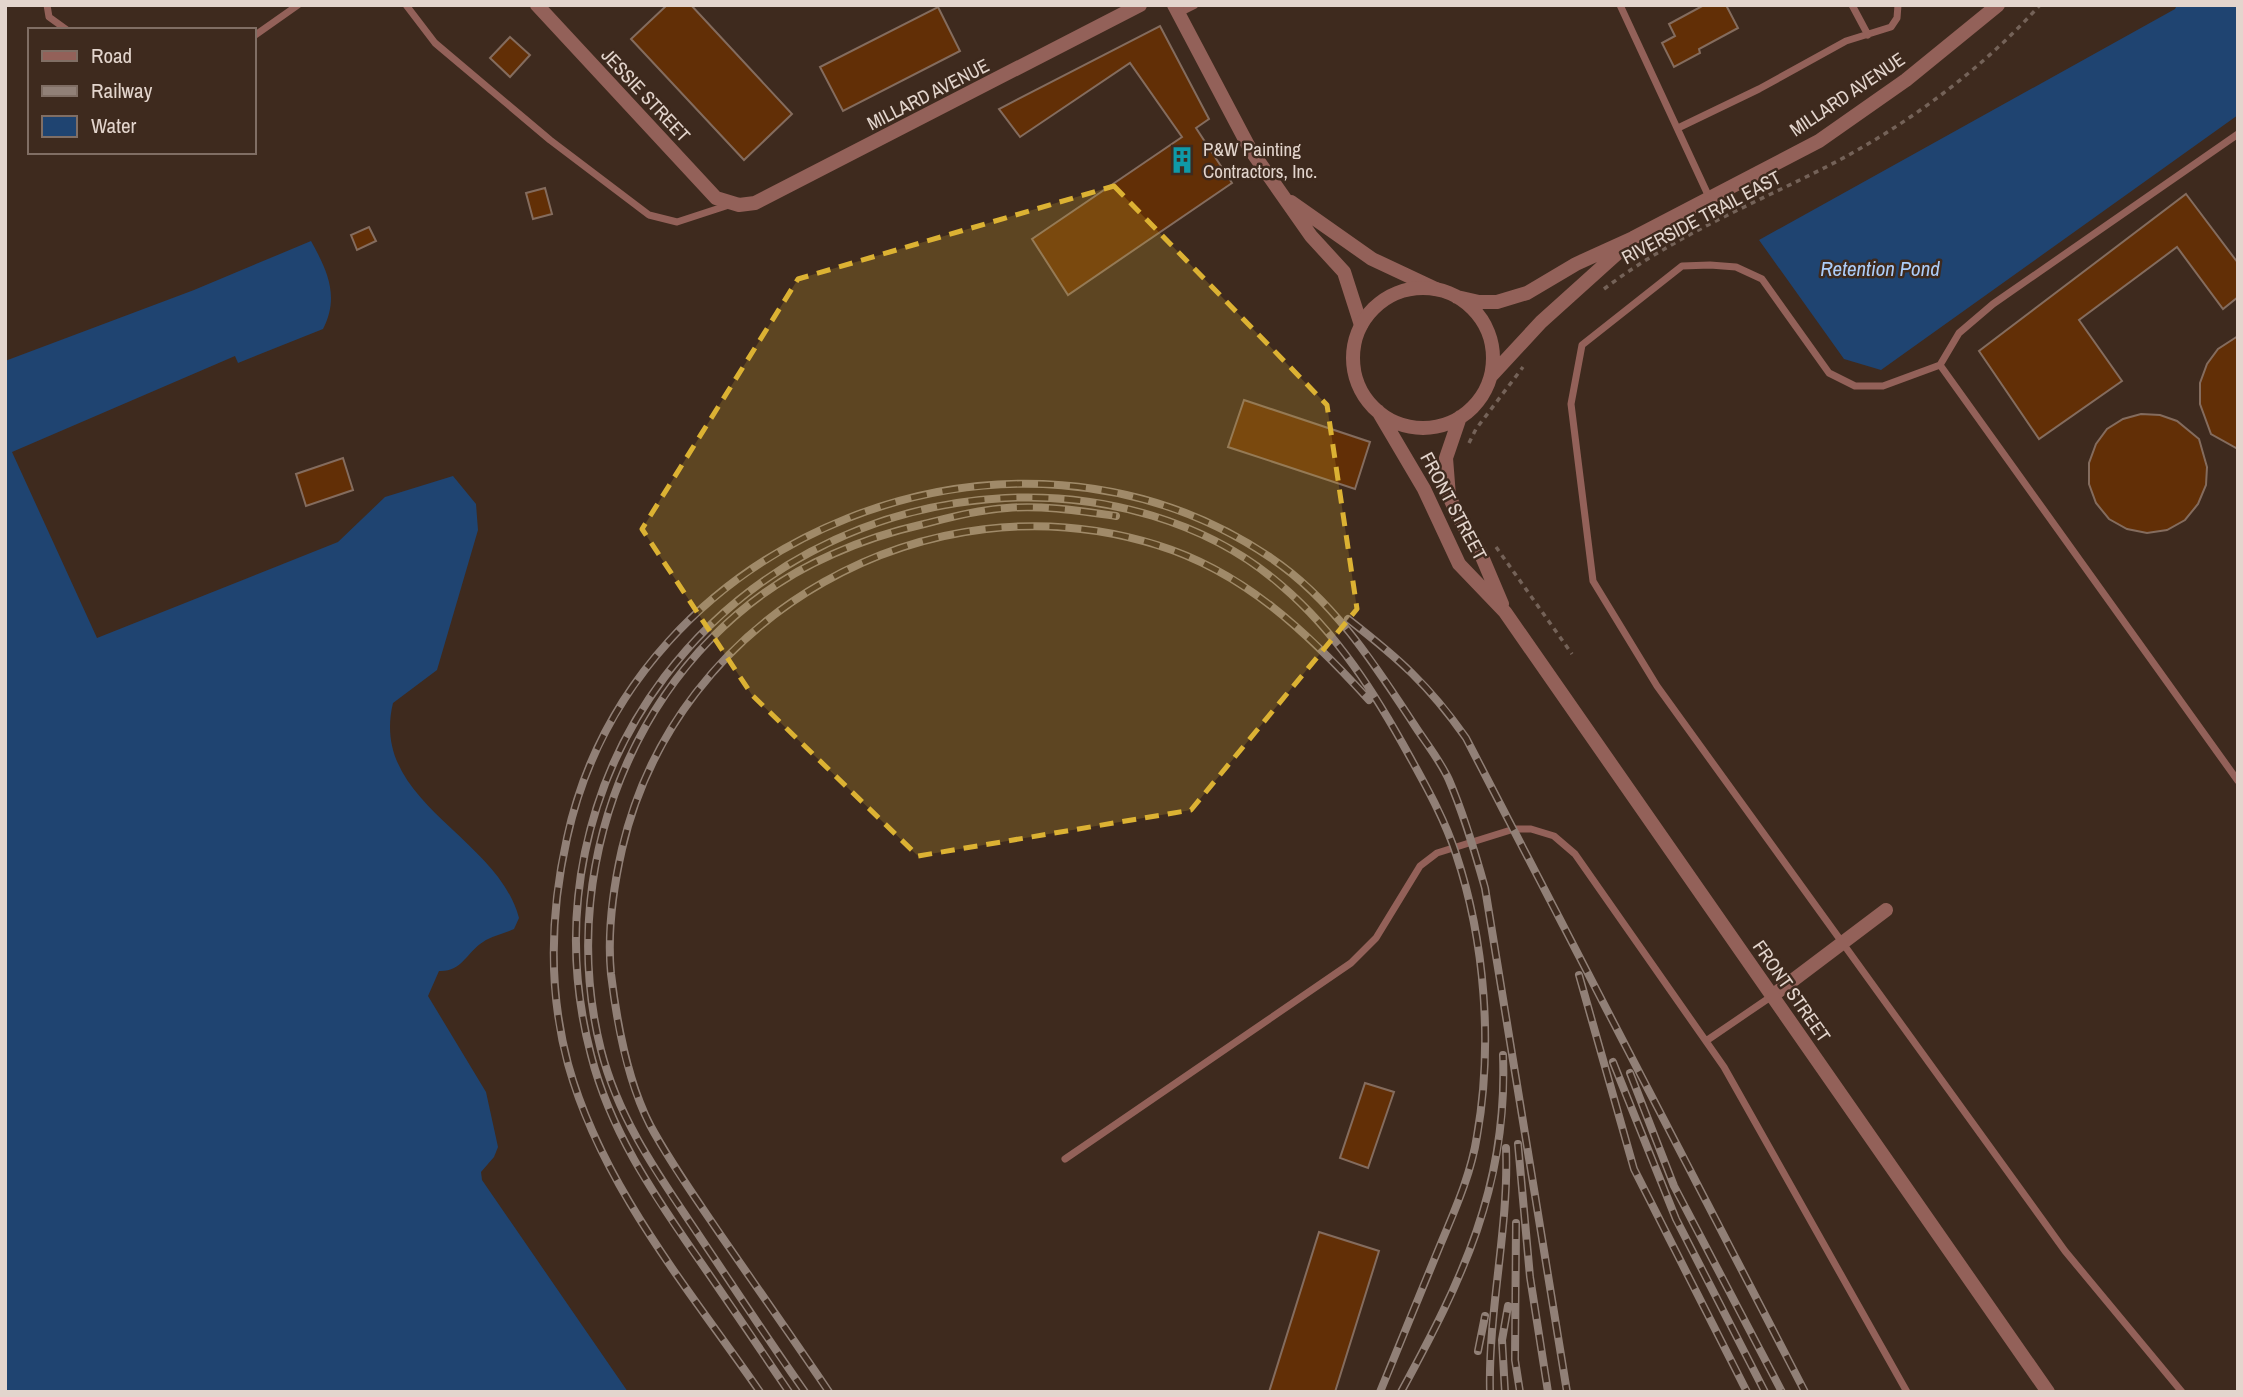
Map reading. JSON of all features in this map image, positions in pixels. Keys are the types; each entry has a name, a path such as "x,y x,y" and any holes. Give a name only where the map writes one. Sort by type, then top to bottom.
{"street":[{"name":"JESSIE STREET","path":"537,5 716,198 731,204"},
{"name":"MILLARD AVENUE","path":"731,204 755,204 1140,5"},
{"name":"MILLARD AVENUE","path":"1457,297 1487,302 1517,297 1576,264 1633,238 1819,141 1906,80 1998,5"},
{"path":"1177,9 1235,124 1311,236 1344,272 1362,325"},
{"path":"1284,197 1372,260 1457,297 1475,312 1487,332 1493,355 1490,378 1479,400 1461,417 1446,424 1422,428 1398,424 1378,411 1363,394 1355,374 1354,346 1362,325 1376,307 1395,294 1418,289 1436,289"},
{"name":"MILLARD AVENUE","path":"1490,378 1541,322 1633,238"},
{"name":"FRONT STREET","path":"1378,411 1424,489 1459,565 1505,612 2048,1392"},
{"name":"FRONT STREET","path":"1461,417 1446,458 1449,495 1459,518 1480,552 1505,612"},
{"path":"1772,996 1886,910"}],"lane":[{"path":"47,5 49,16 64,28"},
{"path":"256,35 298,5"},
{"path":"406,5 435,43 550,140 649,215 677,222 731,204"},
{"path":"1177,9 1195,5"},
{"path":"1620,5 1709,197"},
{"path":"1852,5 1868,35"},
{"path":"1678,128 1759,89 1846,41 1891,27 1897,18 1898,5"},
{"path":"2182,1392 2065,1251 1657,686 1593,581 1571,404 1581,345 1682,266 1737,267 1762,279 1829,373 1855,386 1883,386 1940,365 1959,333 1993,304 2238,134"},
{"path":"1940,365 2238,781"},
{"path":"1065,1159 1350,963 1376,938 1420,866 1428,859 1471,840 1514,829 1531,829 1554,836 1575,854 1706,1041 1907,1392"},
{"path":"1706,1041 1772,996"}],"path":[{"name":"RIVERSIDE TRAIL EAST","path":"1595,295 1669,246 1830,165 1891,130 1927,106 2021,26 2040,5"},
{"path":"1466,450 1476,429 1530,359"},
{"path":"1490,538 1572,654"}],"highlighted area":[{"path":"1114,186 1327,405 1357,609 1191,810 918,856 752,695 642,529 798,279"}],"water":[{"name":"Retention Pond","path":"2177,5 2238,5 2238,115 1881,370 1844,359 1759,240 2175,9"},
{"path":"311,241 322,262 331,294 331,305 323,329 238,363 235,356 12,452 97,638 338,542 385,497 453,476 476,504 478,530 437,670 393,703 391,737 399,767 417,793 487,863 506,889 519,918 514,929 483,942 459,965 439,971 428,996 486,1092 498,1147 494,1157 481,1172 482,1180 628,1392 5,1392 5,361 194,290"}],"building":[{"path":"667,5 691,5 792,114 744,160 631,39"},
{"path":"1704,5 1726,5 1738,28 1699,49 1700,53 1674,67 1662,43 1675,36 1669,24"},
{"path":"938,7 960,51 843,111 820,67"},
{"name":"P&W Painting Contractors, Inc.","path":"1160,26 1209,119 1196,128 1232,183 1068,295 1032,239 1182,137 1130,63 1020,137 999,109"},
{"path":"510,37 530,55 510,77 490,58"},
{"path":"545,188 552,214 533,219 526,193"},
{"path":"2186,194 2238,263 2238,297 2223,309 2177,247 2079,320 2122,381 2039,439 1979,351"},
{"path":"369,227 376,241 357,250 351,235"},
{"path":"2238,336 2238,449 2211,434 2200,404 2200,383 2207,364 2218,349"},
{"path":"1244,400 1370,442 1355,489 1228,447"},
{"path":"2141,414 2160,415 2177,421 2199,439 2207,467 2206,485 2198,504 2185,520 2167,530 2147,533 2127,529 2109,519 2096,503 2089,484 2089,463 2096,444 2107,429 2123,419"},
{"path":"343,458 353,490 306,506 296,474"},
{"path":"1365,1083 1394,1092 1368,1168 1340,1158"},
{"path":"1319,1232 1379,1251 1335,1392 1269,1392"}],"railway":[{"path":"760,1392 650,1236 602,1153 583,1109 568,1064 554,980 557,895 567,838 606,732 669,641 751,570 847,518 953,490 1062,485 1170,507 1271,558 1314,593 1350,633 1437,758 1464,820 1485,888 1567,1392"},
{"path":"789,1392 648,1184 621,1135 599,1083 591,1055 576,952 585,852 615,760 664,678 730,607 810,552 903,515 1005,498 1079,500 1152,516 1188,528 1253,563 1302,604 1354,666 1423,780 1452,841 1466,887 1480,957 1485,1030 1482,1101 1471,1165 1380,1392"},
{"path":"805,1392 642,1148 618,1101 601,1050 589,976 590,902 604,829 628,760 664,696 711,639 767,591 833,554 901,530 996,509 1034,507 1116,516"},
{"path":"829,1392 675,1168 658,1139 635,1089 620,1032 611,974 610,927 622,849 651,766 696,693 754,631 824,582 901,548 984,529 1070,528 1157,545 1219,571 1274,608 1299,629 1369,700"},
{"path":"1348,619 1412,673 1439,702 1466,738 1805,1392"},
{"path":"1579,975 1634,1169 1747,1392"},
{"path":"1401,1392 1443,1311 1477,1231 1498,1147 1503,1102 1503,1055"},
{"path":"1613,1062 1676,1219 1765,1392"},
{"path":"1630,1073 1674,1186 1782,1392"},
{"path":"1518,1144 1530,1277 1548,1392"},
{"path":"1490,1392 1506,1148"},
{"path":"1516,1223 1515,1360 1520,1392"},
{"path":"1505,1392 1502,1340 1508,1306"},
{"path":"1478,1351 1485,1316"}],"place":[{"name":"P&W Painting Contractors, Inc.","path":"1182,160"}]}
